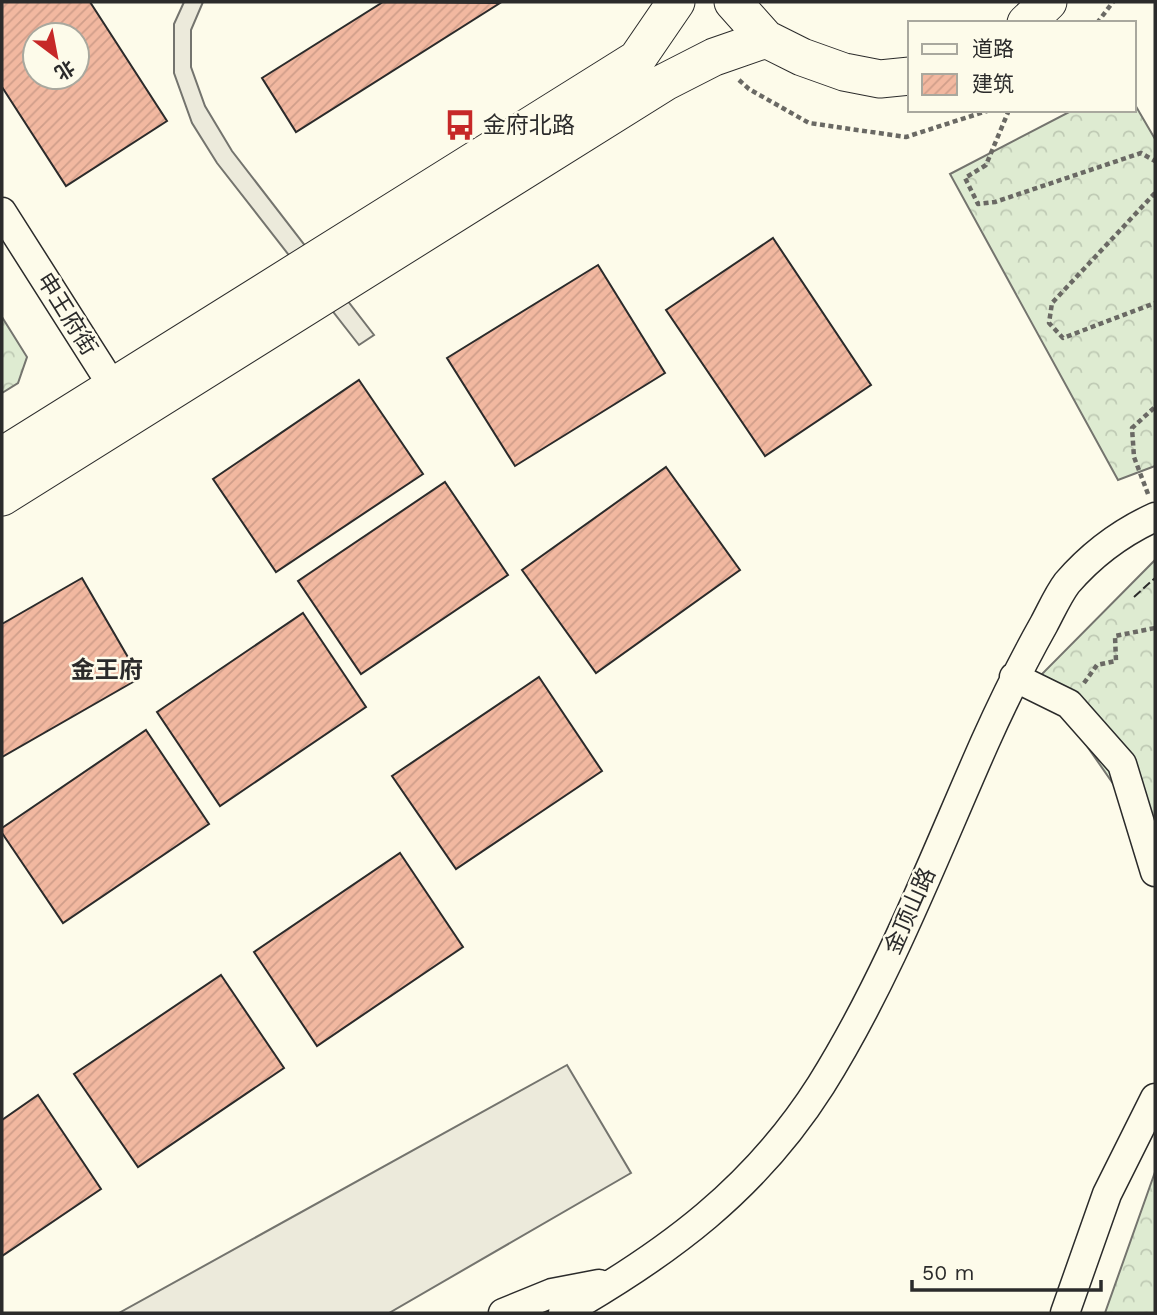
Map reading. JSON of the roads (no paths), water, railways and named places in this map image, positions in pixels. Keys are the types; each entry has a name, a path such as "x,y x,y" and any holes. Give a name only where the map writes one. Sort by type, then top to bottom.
{"main road":[{"path":"2,497 122,402 638,59 676,2"},
{"path":"733,2 766,39 802,57 844,72 880,79 908,76"},
{"path":"1028,21 1048,2"},
{"path":"2,456 122,402 665,82 714,57 766,39"}],"street":[{"name":"申王府街","path":"2,212 122,402"},
{"name":"金顶山路","path":"563,1313 622,1280 693,1230 780,1142 820,1086 877,985 1014,677 1065,586 1094,554 1153,509"},
{"path":"1014,677 1069,704 1122,764 1155,872"},
{"path":"1065,1313 1107,1194 1155,1098"},
{"name":"金顶山路","path":"503,1313 552,1293 622,1280"}],"place":[{"name":"金府北路","path":"460,125"}],"district":[{"name":"金王府","path":"107,670"}]}
